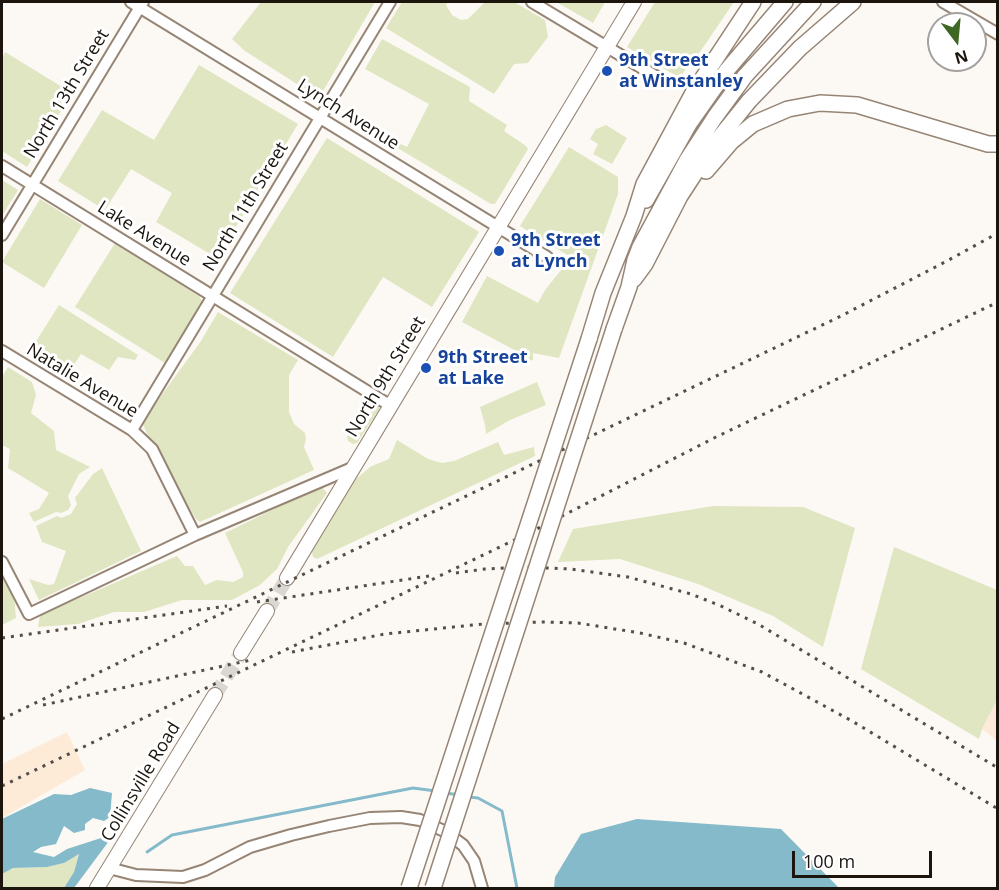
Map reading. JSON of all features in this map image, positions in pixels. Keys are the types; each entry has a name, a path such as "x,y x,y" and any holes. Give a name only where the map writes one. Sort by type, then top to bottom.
{"highway":[{"path":"719,50 730,19 742,2"},
{"path":"409,888 603,293 634,216 644,184 680,115 719,50 753,2"},
{"path":"634,216 653,189 689,124 728,70 785,2"},
{"path":"433,888 629,287 640,247 700,138 746,76 813,2"},
{"path":"629,287 645,264 681,196 711,147 749,101 800,48 853,2"},
{"path":"681,196 693,188 731,142 753,124 788,109 820,103 857,105 988,144 998,144"}],"main road":[{"name":"North 9th Street","path":"352,468 634,2"},
{"path":"287,578 352,468"},
{"path":"241,653 267,610"},
{"name":"Collinsville Road","path":"97,888 215,695"}],"street":[{"name":"North 11th Street","path":"132,430 390,2"},
{"path":"532,2 667,83"},
{"path":"943,2 998,34"},
{"name":"Lynch Avenue","path":"138,3 547,257"},
{"name":"North 13th Street","path":"2,235 138,3"},
{"name":"Lake Avenue","path":"2,166 391,406"},
{"name":"Natalie Avenue","path":"2,351 132,430 152,449 195,536"},
{"path":"2,562 29,614 195,536 352,468"},
{"path":"109,868 136,875 183,877 205,870 250,847 291,835 370,818 401,817 420,820 444,831 463,845 474,861 482,888"}],"shaded area":[{"path":"997,700 997,741 982,729"},
{"path":"67,732 85,770 2,818 2,764"}],"green space":[{"path":"261,2 375,2 319,98 245,51 232,39"},
{"path":"402,2 448,2 446,5 452,15 461,20 468,19 485,2 514,2 545,20 548,37 528,63 514,64 494,94 386,28"},
{"path":"556,2 605,2 593,23"},
{"path":"655,2 734,2 680,78 627,47"},
{"path":"382,39 470,87 469,101 507,125 504,131 526,146 528,149 495,204 491,204 396,147 399,143 407,147 429,104 365,69"},
{"path":"5,52 72,93 27,167 2,151 2,58"},
{"path":"199,65 298,124 217,258 156,222 172,193 131,169 105,210 58,181 102,110 154,140"},
{"path":"606,125 627,138 612,164 593,154 598,144 590,139 596,129"},
{"path":"327,138 479,232 432,307 383,277 333,357 230,293"},
{"path":"569,147 618,177 618,194 559,358 533,353 533,360 528,361 522,354 462,322 487,276 538,303 545,290 566,264 569,256 520,226"},
{"path":"2,180 18,190 2,216"},
{"path":"40,199 82,225 44,288 2,262"},
{"path":"115,243 199,296 203,303 165,363 75,307"},
{"path":"59,305 138,355 135,360 118,357 109,370 81,354 68,374 49,364 37,362 30,351"},
{"path":"218,312 298,360 289,375 289,412 294,424 305,433 304,447 314,470 200,522 178,489 166,463 152,446 142,422 201,341"},
{"path":"8,367 32,382 36,395 31,413 54,431 56,450 90,467 79,474 68,496 71,505 68,510 61,513 56,512 34,522 29,513 39,509 49,493 8,468 10,449 2,445 2,377"},
{"path":"537,382 546,405 510,420 486,434 480,407"},
{"path":"369,401 379,406 379,410 357,443 353,444 348,441 347,436 360,419"},
{"path":"397,440 428,459 442,463 454,461 498,442 504,455 534,447 535,456 317,559 313,557 312,552 355,480 370,467 389,459"},
{"path":"102,468 141,551 39,600 29,579 48,585 54,584 66,551 42,542 36,526 57,516 61,518 71,514 77,504 75,498 93,474"},
{"path":"321,486 327,493 288,547 277,569 260,585 232,600 182,600 144,612 114,612 78,624 38,627 40,615 177,556 185,566 193,566 205,585 217,580 233,582 243,577 243,572 225,533"},
{"path":"713,506 803,507 855,528 823,647 773,616 698,584 620,559 558,562 573,529"},
{"path":"894,547 997,590 997,700 979,739 861,669"},
{"path":"2,574 14,596 16,618 2,625"},
{"path":"79,853 74,872 64,888 2,888 2,874 13,868 47,867 64,863"}],"water":[{"path":"90,788 112,793 110,817 104,821 93,818 85,824 85,830 74,833 64,826 56,844 41,847 33,852 54,857 67,849 101,838 109,841 74,888 64,888 74,872 79,854 64,863 47,867 13,868 2,874 2,819 54,794 71,795"},
{"path":"637,819 781,829 839,888 554,888 555,877 581,834"}],"waterway":[{"path":"147,852 172,835 413,788 436,791"},
{"path":"445,793 460,795"},
{"path":"469,797 478,798 502,811 517,888"}],"tunnel":[{"path":"267,611 287,578"},
{"path":"215,695 241,653"}],"railway":[{"path":"2,719 841,316 998,233"},
{"path":"2,786 529,533 716,437 998,302"},
{"path":"456,573 526,567 570,569 628,577 691,594 758,624 998,768"},
{"path":"257,602 429,576"},
{"path":"2,638 227,606"},
{"path":"292,652 385,634 483,624 578,623 640,633 684,643 762,672 852,721 998,809"},
{"path":"43,705 251,660"}],"place":[{"name":"9th Street at Winstanley","path":"607,71"},
{"name":"9th Street at Lynch","path":"499,251"},
{"name":"9th Street at Lake","path":"426,368"}]}
